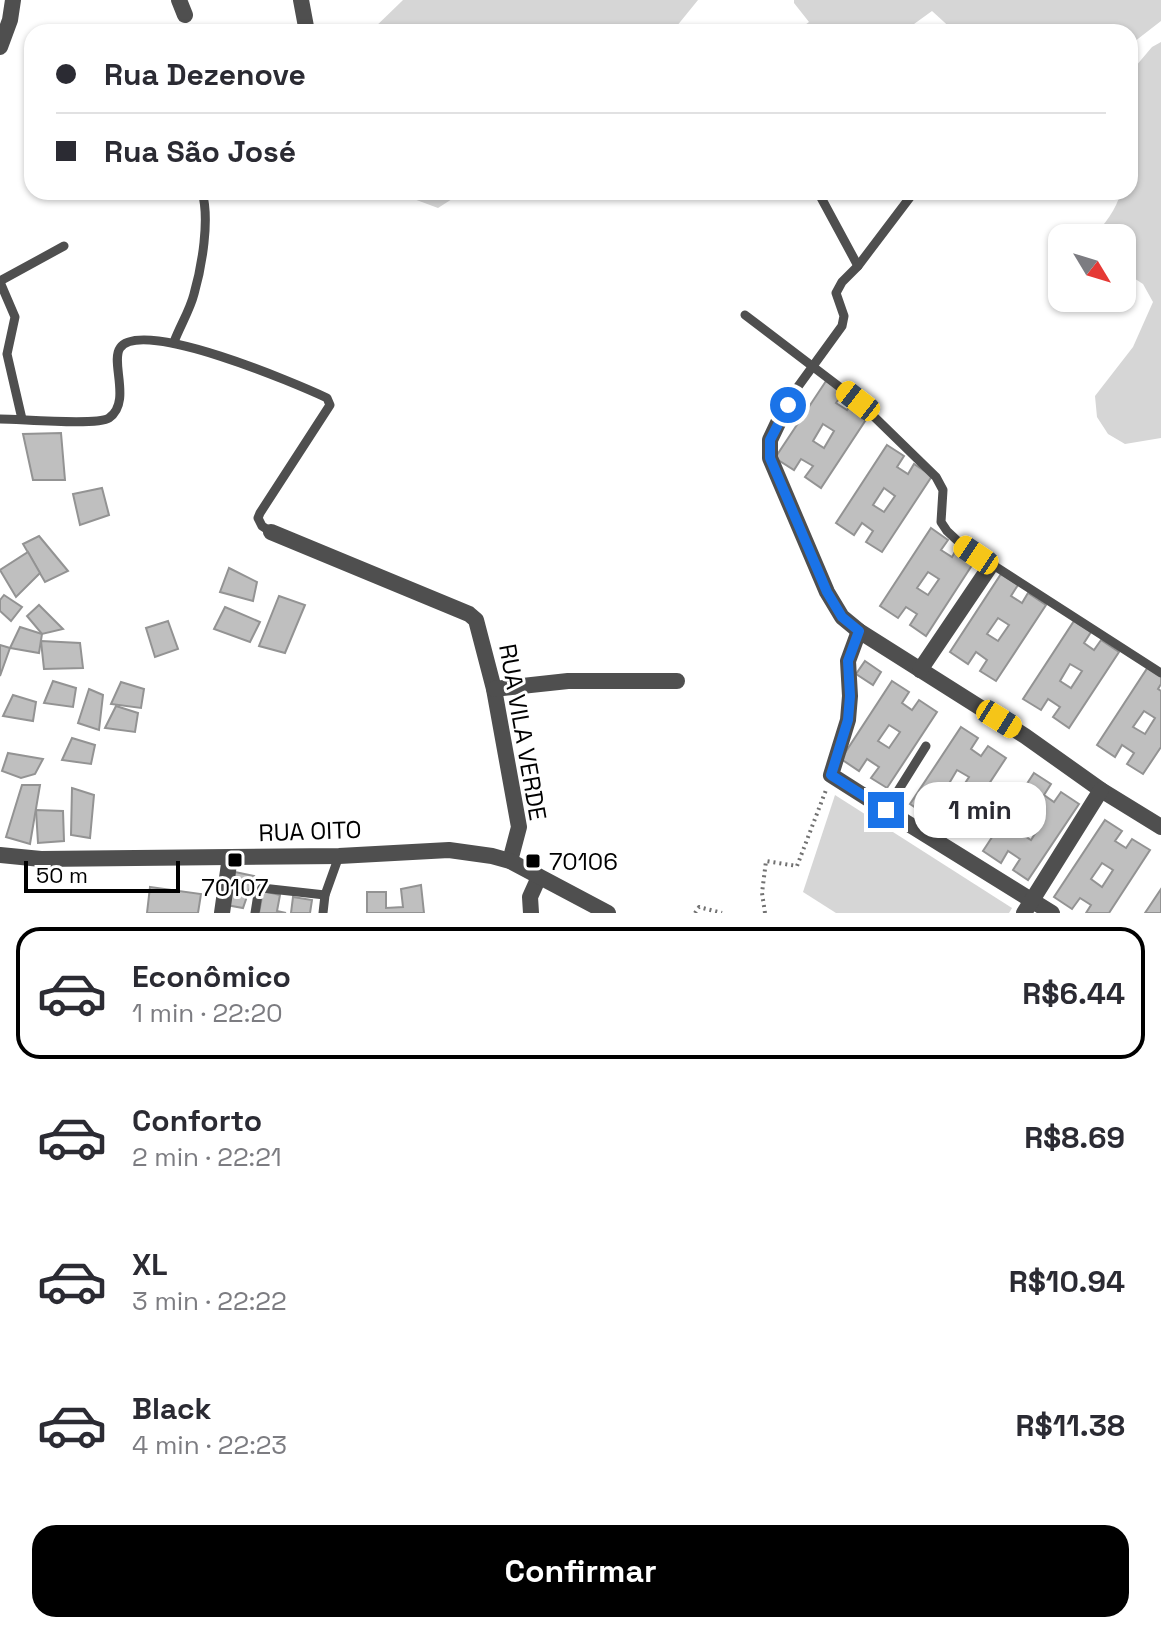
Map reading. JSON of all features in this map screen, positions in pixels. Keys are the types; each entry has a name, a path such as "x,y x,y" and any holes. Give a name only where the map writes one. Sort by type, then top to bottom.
{"street":[{"path":"0,47 10,20 13,0"},
{"path":"301,0 306,24"},
{"path":"778,423 770,440 770,458 827,592 842,617 1161,827"},
{"name":"RUA VILA VERDE","path":"271,532 469,614 476,620 494,689 519,827 510,861"},
{"path":"920,670 991,565"},
{"path":"859,631 848,661 848,720 831,775 1028,907 1052,913"},
{"path":"494,689 568,681 677,681"},
{"path":"1028,907 1101,790"},
{"name":"RUA OITO","path":"0,855 41,859 339,856 449,850 510,861 608,913"},
{"path":"222,913 230,857"},
{"path":"530,912 530,897 539,877"}],"lane":[{"path":"174,342 193,297 198,276 206,219 204,200"},
{"path":"822,200 858,266"},
{"path":"778,423 812,365 842,326 844,316 836,293 842,282 858,266 908,200"},
{"path":"22,419 7,354 15,317 0,282 64,246"},
{"path":"745,315 858,401 936,477 943,490 941,522 962,545 1161,673"},
{"path":"0,419 82,422 109,418 117,409 119,400 116,358 120,347 137,339 174,342 301,385 327,398 329,409 260,513 259,521 271,532"},
{"path":"886,810 926,746"},
{"path":"323,913 325,895 339,856"},
{"path":"255,913 262,888 325,895"}],"path":[{"path":"765,913 762,893 766,861 797,866 831,775"},
{"path":"695,913 699,907 722,913"}],"shaded area":[{"path":"403,0 698,0 678,24 378,24"},
{"path":"794,0 1161,0 1161,21 1138,39 1138,24 946,24 932,11 914,24 806,24 809,22"},
{"path":"1161,42 1161,438 1125,444 1108,434 1097,417 1095,396 1133,347 1153,302 1143,284 1136,279 1136,224 1103,224 1118,200 1138,200 1138,64 1152,47"},
{"path":"416,200 450,200 438,208"},
{"path":"835,795 1012,908 1009,913 836,913 803,892"}],"building":[{"path":"826,381 844,392 836,403 847,410 853,400 871,412 821,488 805,477 813,466 801,459 794,470 775,458","holes":["823,424 834,431 824,448 813,441"]},
{"path":"61,433 65,480 33,480 23,434"},
{"path":"887,445 904,456 897,467 908,474 914,464 932,476 882,552 866,542 873,531 862,523 854,535 836,523","holes":["884,488 895,496 884,512 873,505"]},
{"path":"102,488 109,515 80,525 73,494"},
{"path":"931,528 948,540 941,550 952,557 958,547 976,559 926,636 910,625 917,614 906,607 898,618 880,606","holes":["928,572 939,579 928,595 917,588"]},
{"path":"39,536 68,571 45,582 23,544"},
{"path":"28,552 40,573 16,597 0,570"},
{"path":"229,568 257,582 253,601 220,592"},
{"path":"1001,574 1018,585 1011,596 1022,603 1028,593 1046,605 996,681 980,671 987,660 976,652 968,664 950,652","holes":["998,618 1009,625 998,641 987,634"]},
{"path":"4,595 22,607 11,621 0,611 0,600"},
{"path":"279,596 305,605 285,653 259,646"},
{"path":"39,605 63,629 42,634 27,616"},
{"path":"225,607 260,622 250,642 214,629"},
{"path":"168,621 178,649 155,657 146,628"},
{"path":"1074,621 1091,632 1084,643 1094,650 1101,640 1119,652 1069,728 1053,717 1060,707 1048,699 1041,710 1023,699","holes":["1070,664 1082,671 1071,688 1060,681"]},
{"path":"20,627 42,634 39,653 10,648"},
{"path":"41,641 80,643 83,668 44,669"},
{"path":"0,645 10,648 0,676"},
{"path":"865,661 881,672 873,685 856,674"},
{"path":"1148,667 1161,676 1158,689 1161,691 1161,747 1143,774 1127,764 1134,753 1122,745 1115,757 1097,745","holes":["1144,711 1155,718 1145,734 1133,727"]},
{"path":"53,681 76,688 73,707 44,703"},
{"path":"892,681 909,692 902,703 912,710 919,700 937,712 887,788 871,778 879,767 867,759 859,771 841,759","holes":["889,725 900,732 889,748 878,741"]},
{"path":"121,682 144,689 141,708 111,704"},
{"path":"89,689 103,695 99,730 78,723"},
{"path":"13,695 36,702 33,721 3,716"},
{"path":"116,706 138,713 135,732 105,728"},
{"path":"961,727 978,738 971,749 981,756 988,746 1006,758 956,834 940,823 947,812 935,805 928,816 910,804","holes":["957,770 969,777 958,794 947,787"]},
{"path":"72,738 95,745 91,764 62,760"},
{"path":"8,753 43,759 35,774 21,778 2,771"},
{"path":"1034,773 1051,784 1044,795 1054,802 1061,792 1079,804 1028,880 1013,870 1020,859 1008,851 1001,863 983,851","holes":["1030,817 1041,824 1031,840 1020,833"]},
{"path":"22,785 40,785 30,844 6,837"},
{"path":"72,788 94,795 90,838 71,835"},
{"path":"36,810 63,811 64,841 38,843"},
{"path":"1105,820 1122,831 1115,841 1126,848 1132,839 1150,850 1109,913 1086,913 1091,905 1080,898 1072,909 1054,897","holes":["1102,863 1113,870 1102,887 1091,879"]},
{"path":"235,872 254,876 243,908 226,905"},
{"path":"421,885 424,913 367,913 367,892 386,892 386,908 403,907 401,889"},
{"path":"150,887 201,894 198,913 147,913"},
{"path":"1161,889 1161,913 1145,913"},
{"path":"263,891 280,895 277,911 286,913 259,913"},
{"path":"293,897 312,900 310,913 291,913"}],"place":[{"name":"70107","path":"235,860"},
{"name":"70106","path":"533,861"}],"route":[{"path":"788,405 770,440 770,458 834,606 859,631 848,661 848,720 831,775 886,810"}]}
